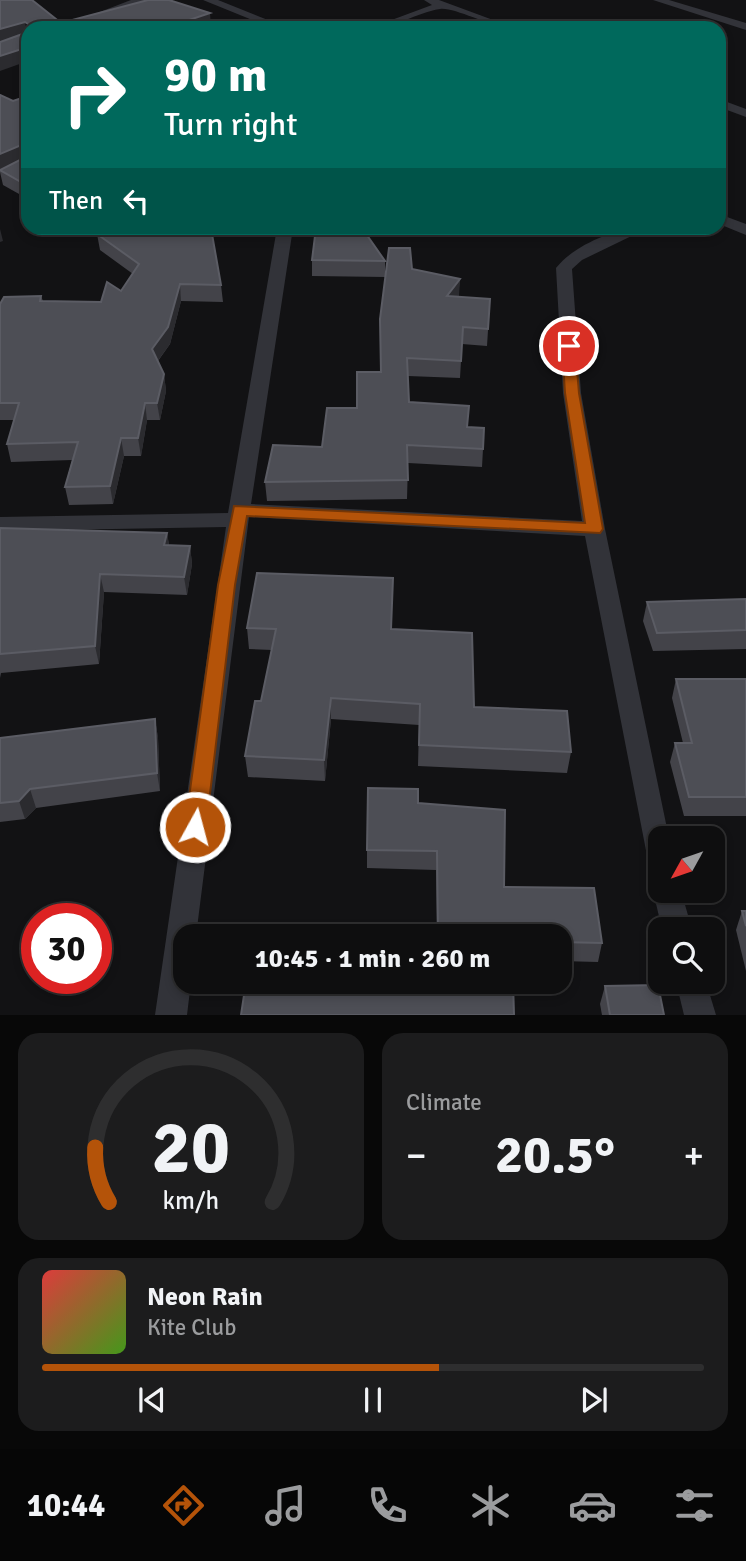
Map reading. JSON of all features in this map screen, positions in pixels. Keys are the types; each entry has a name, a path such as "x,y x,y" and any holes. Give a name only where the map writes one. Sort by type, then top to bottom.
{"street":[{"path":"83,21 141,0"},
{"path":"208,0 264,21"},
{"path":"429,0 488,21"},
{"path":"658,0 746,27"},
{"path":"396,21 441,5"},
{"path":"726,106 746,113"},
{"path":"726,221 746,230"},
{"path":"171,1015 238,515 284,235"},
{"path":"625,235 576,257 565,268 572,393 594,529 653,826"},
{"path":"0,524 238,515 594,529"},
{"path":"694,994 700,1015"}],"building":[{"path":"0,0 32,0 58,21 21,21 0,29"},
{"path":"148,0 169,0 210,13 186,21 69,21"},
{"path":"21,34 21,49 0,56 0,42"},
{"path":"0,95 13,101 21,98 21,145 0,154"},
{"path":"21,160 21,182 0,170"},
{"path":"98,235 212,235 221,285 180,284 168,327 152,349 164,374 157,403 145,403 138,438 121,438 110,486 65,487 78,442 7,444 19,403 0,403 0,304 4,297 41,296 40,301 101,302 107,282 121,291 139,264"},
{"path":"315,235 367,235 385,261 312,260"},
{"path":"389,248 410,248 412,269 460,279 447,296 490,299 488,329 463,327 461,361 407,358 409,402 469,406 467,427 484,428 483,449 407,445 408,480 265,482 273,445 322,447 327,408 357,408 357,372 381,372 380,319"},
{"path":"0,528 167,533 164,545 190,546 184,577 100,574 95,646 0,654"},
{"path":"257,573 393,578 391,629 472,633 474,707 567,711 571,752 419,745 420,704 331,698 324,760 245,756 255,701 261,701 276,629 247,628"},
{"path":"746,599 746,630 657,633 647,602"},
{"path":"676,679 746,679 746,797 689,797 675,743 692,743"},
{"path":"155,719 157,773 30,789 19,801 0,803 0,738"},
{"path":"368,788 418,789 418,803 505,810 504,887 594,888 602,943 572,942 572,924 438,924 437,851 367,850"},
{"path":"648,985 648,994 660,994 664,1015 610,1015 605,986"},
{"path":"244,994 513,994 514,1015 241,1015"}],"route":[{"path":"195,827 236,520 240,510 594,529 572,393 569,346"}]}
